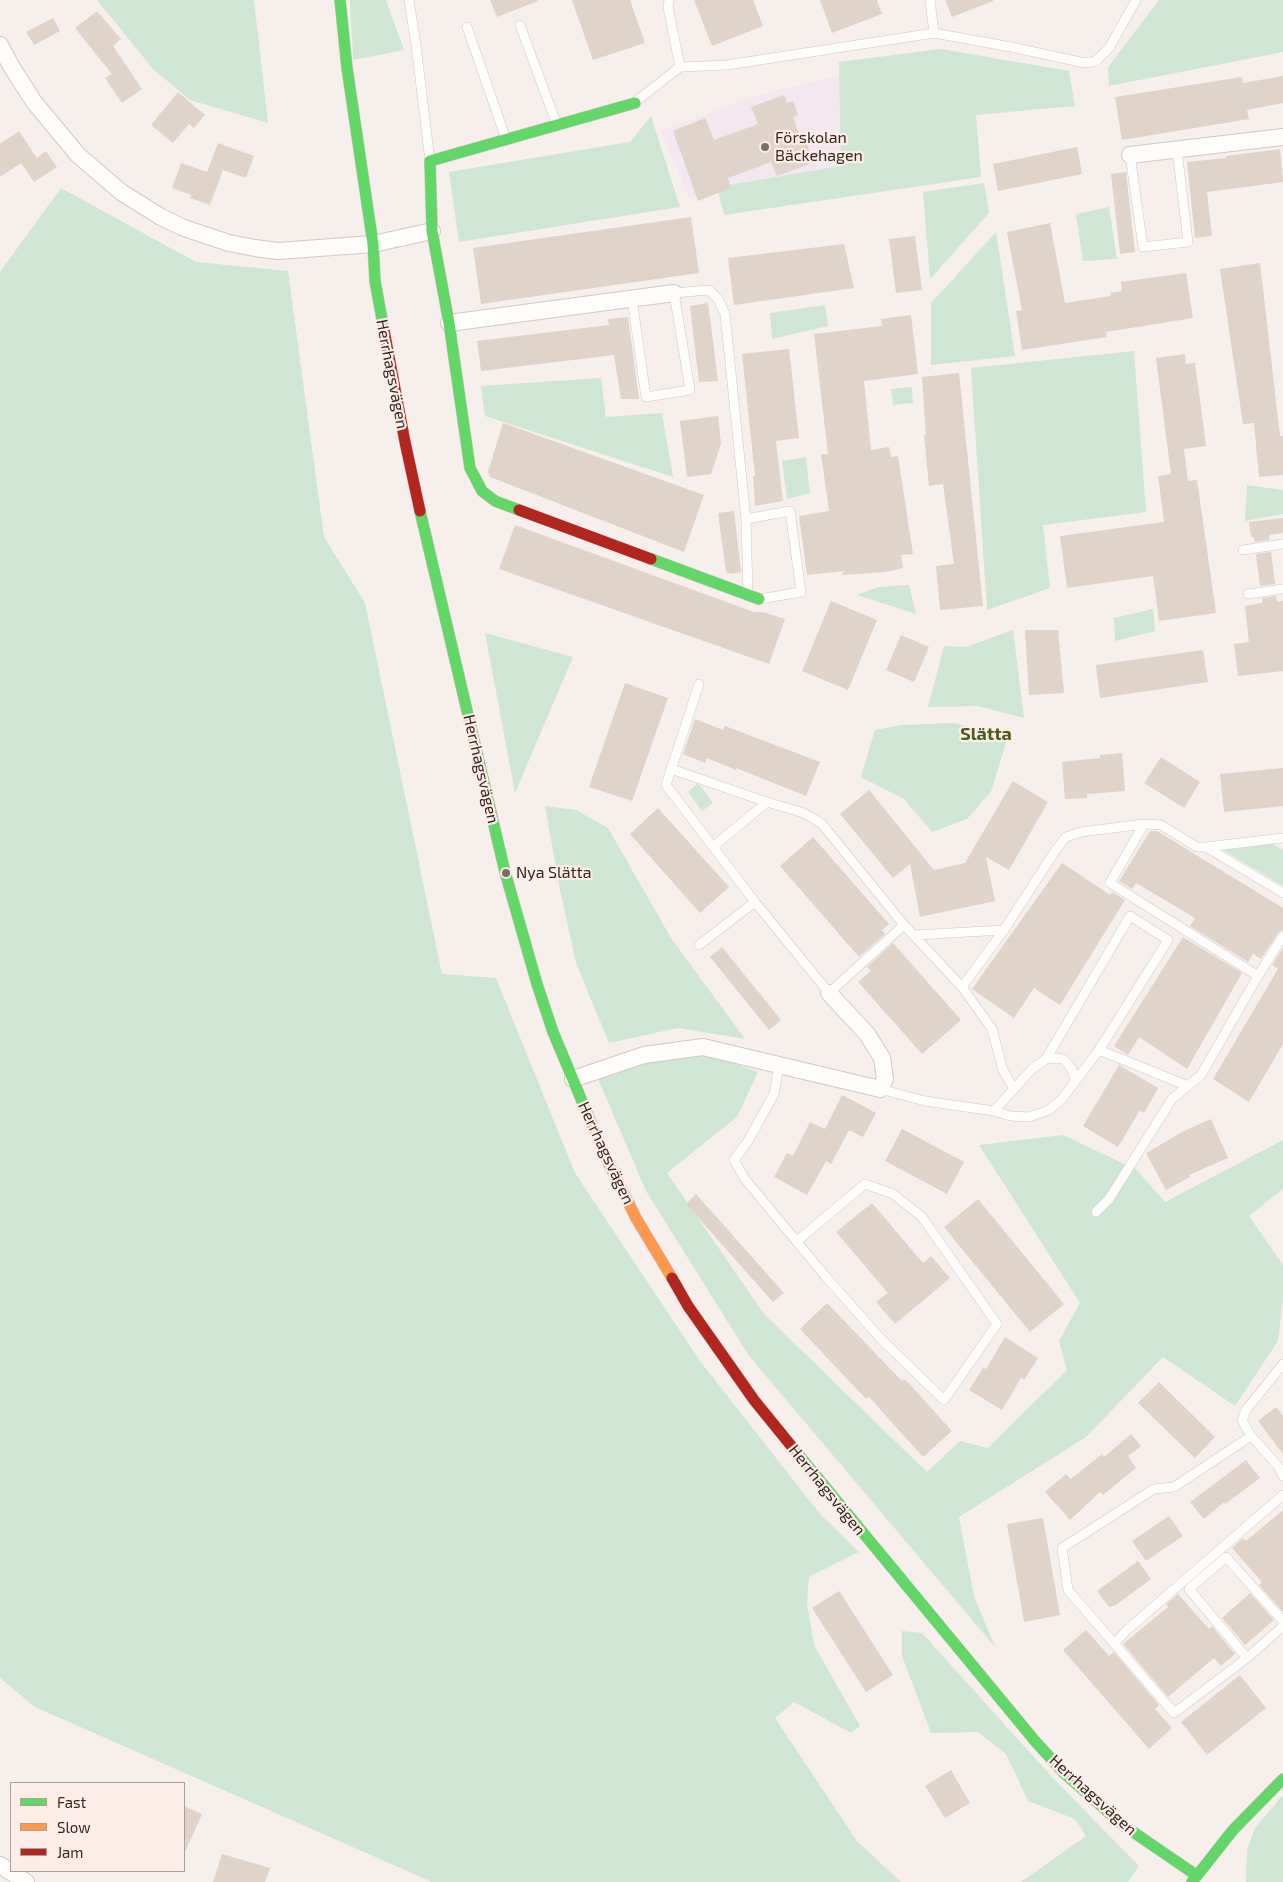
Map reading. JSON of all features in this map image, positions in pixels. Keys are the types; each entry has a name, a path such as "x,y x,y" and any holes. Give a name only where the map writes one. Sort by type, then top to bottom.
{"street":[{"name":"Herrhagsvägen","path":"340,0 347,68 373,244 375,281 405,442 477,755 506,873 537,984 553,1032 607,1160 636,1218 688,1306 754,1400 829,1494 1035,1741 1064,1772 1122,1825 1198,1880"},
{"path":"0,45 34,102 78,155 121,192 161,217 203,236 255,248 278,251 373,244 432,231"},
{"path":"635,103 430,161 432,231 449,323 470,468 482,491 495,501 760,599"},
{"path":"1130,155 1283,138"},
{"path":"449,323 674,293"},
{"path":"573,1079 644,1055 703,1047 880,1089 885,1079 882,1058 867,1034 829,993"},
{"path":"1198,1880 1233,1830 1283,1779"},
{"path":"11,1872 26,1882"}],"lane":[{"path":"409,0 430,161"},
{"path":"669,0 668,7 680,66"},
{"path":"930,0 934,33"},
{"path":"635,103 680,66 727,65 934,33 1011,46 1085,63 1096,61 1109,48 1136,0"},
{"path":"520,25 557,125"},
{"path":"467,27 506,140"},
{"path":"1130,155 1143,247 1188,242 1177,150"},
{"path":"632,299 646,397 690,390 674,293 709,290 718,299 724,314 746,519 748,593"},
{"path":"746,519 790,511 801,592 760,599"},
{"path":"1243,550 1283,544"},
{"path":"1248,594 1283,589"},
{"path":"699,684 666,785 755,902 829,993 904,925"},
{"path":"671,769 767,802 804,812 822,824 904,925 962,987 992,1028 1003,1070 1014,1088"},
{"path":"714,846 767,802"},
{"path":"1144,824 1110,883 1258,976"},
{"path":"962,987 1004,930 1066,837 1082,832 1144,824 1161,825 1197,847 1283,838"},
{"path":"1206,847 1283,893"},
{"path":"699,945 755,902"},
{"path":"880,1089 925,1101 994,1111 1010,1116 1029,1117 1049,1110 1062,1099 1099,1050 1168,940 1130,916 1046,1059 1032,1069 994,1111"},
{"path":"914,935 1004,930"},
{"path":"1096,1212 1109,1199 1172,1098 1201,1075 1283,936"},
{"path":"1099,1050 1188,1086"},
{"path":"1046,1059 1063,1059 1068,1063 1074,1075 1074,1083"},
{"path":"779,1065 774,1094 748,1141 734,1160 745,1179 796,1241 882,1339 944,1400 997,1324 922,1216 892,1194 865,1184 796,1241"},
{"path":"1283,1364 1246,1410 1242,1420 1252,1436 1278,1466 1283,1476"},
{"path":"1252,1436 1174,1487 1154,1489 1062,1548 1068,1590 1174,1713 1247,1658 1283,1626"},
{"path":"1114,1644 1127,1630 1283,1495"},
{"path":"1247,1658 1189,1589 1226,1557 1283,1621"}],"shaded area":[{"name":"Förskolan Bäckehagen","path":"859,71 864,163 689,197 661,131 755,96"}],"green space":[{"path":"97,0 254,0 268,123 190,100 153,69"},
{"path":"350,0 386,0 404,50 353,60"},
{"path":"1159,0 1283,0 1283,52 1109,86 1108,67"},
{"path":"941,49 1069,71 1075,106 976,115 981,177 724,215 717,187 841,166 839,62"},
{"path":"651,116 680,207 459,242 449,172 630,142"},
{"path":"984,183 989,213 930,279 923,192"},
{"path":"61,188 196,262 288,271 324,537 365,603 442,974 496,978 575,1173 700,1361 820,1514 859,1552 809,1577 807,1603 814,1645 860,1726 851,1733 794,1702 775,1718 857,1841 901,1882 432,1882 35,1707 0,1678 0,272"},
{"path":"1109,207 1117,259 1083,261 1076,214"},
{"path":"996,232 1015,356 931,365 931,303"},
{"path":"825,305 828,326 772,339 770,313"},
{"path":"1134,351 1146,512 1043,525 1050,588 987,610 971,368"},
{"path":"601,378 606,417 662,413 673,477 485,416 481,386"},
{"path":"912,387 913,403 893,405 891,389"},
{"path":"806,457 810,493 787,499 782,461"},
{"path":"1247,485 1283,490 1283,514 1245,521"},
{"path":"909,585 916,614 857,595 878,587"},
{"path":"1153,609 1155,631 1115,641 1114,618"},
{"path":"1013,630 1024,718 978,706 928,707 944,646 966,647"},
{"path":"485,633 573,657 515,793"},
{"path":"954,723 1008,736 991,792 967,819 932,832 904,799 861,777 875,730 902,725"},
{"path":"698,783 713,803 702,811 688,792"},
{"path":"545,806 576,810 608,828 671,938 745,1039 678,1028 609,1043 576,963 560,890"},
{"path":"1273,844 1283,850 1283,886 1223,850"},
{"path":"670,1055 715,1056 758,1072 737,1117 667,1173 764,1314 927,1472 960,1441 988,1448 1067,1370 1059,1341 1080,1303 979,1145 1063,1135 1137,1170 1165,1202 1283,1140 1283,1189 1249,1216 1283,1265 1283,1297 1278,1341 1235,1406 1163,1357 1086,1437 959,1517 974,1596 995,1647 749,1356 646,1191 598,1079"},
{"path":"902,1631 922,1633 1052,1777 1139,1866 1128,1882 1021,1882 1086,1836 1075,1819 1028,1801 1006,1754 978,1732 931,1733 902,1656"},
{"path":"1283,1795 1283,1882 1246,1882 1247,1850 1255,1828"}],"building":[{"path":"490,0 537,0 538,1 497,17"},
{"path":"572,0 630,0 645,43 593,60"},
{"path":"694,0 753,0 763,26 712,46"},
{"path":"820,0 877,0 882,14 832,33"},
{"path":"945,0 993,0 993,1 952,17"},
{"path":"97,11 121,39 113,46 142,89 122,103 105,78 112,74 75,28"},
{"path":"53,18 60,31 34,45 26,32"},
{"path":"1283,76 1283,103 1247,110 1249,119 1122,140 1115,97 1242,77 1243,83"},
{"path":"178,92 205,115 194,128 189,124 173,143 151,125"},
{"path":"784,95 787,103 793,101 798,115 793,117 802,143 806,141 811,155 807,157 810,164 777,176 771,162 728,178 731,188 698,201 673,131 705,118 714,140 758,124 751,107"},
{"path":"19,131 37,158 46,151 57,167 34,182 21,163 0,177 0,144"},
{"path":"218,143 254,156 246,178 223,170 210,205 190,198 191,195 172,188 181,163 207,172"},
{"path":"1077,147 1082,174 998,191 993,164"},
{"path":"1280,149 1283,182 1207,192 1212,236 1195,238 1187,162"},
{"path":"1126,172 1135,252 1120,254 1111,174"},
{"path":"691,217 699,273 481,304 473,248"},
{"path":"1050,223 1065,303 1111,296 1110,293 1122,291 1121,282 1186,273 1193,318 1106,332 1107,337 1022,350 1016,311 1022,310 1007,232"},
{"path":"915,236 922,290 896,293 889,239"},
{"path":"844,244 854,288 734,305 728,258"},
{"path":"1260,263 1280,436 1283,436 1283,475 1259,477 1254,423 1243,424 1220,269"},
{"path":"708,303 718,381 699,382 690,306"},
{"path":"911,315 918,374 864,381 871,450 889,447 891,457 898,456 913,554 901,555 903,568 886,572 842,575 844,571 807,575 799,516 829,511 821,454 828,454 814,334 882,326 881,319"},
{"path":"628,317 639,399 621,399 614,355 481,371 477,341 609,325 608,319"},
{"path":"789,349 799,438 776,441 783,501 755,506 753,476 755,476 742,354"},
{"path":"1185,354 1186,364 1195,363 1206,446 1184,449 1188,481 1197,480 1216,613 1159,621 1153,576 1067,588 1060,536 1164,522 1158,476 1171,474 1156,358"},
{"path":"959,373 983,606 940,610 936,566 954,564 943,484 929,486 924,435 926,435 922,377"},
{"path":"718,416 721,444 711,474 687,477 680,421"},
{"path":"503,423 704,495 684,552 490,477 488,472"},
{"path":"734,511 741,572 730,574 726,572 718,513"},
{"path":"1283,518 1283,533 1269,535 1269,540 1255,542 1254,537 1251,537 1249,522"},
{"path":"515,525 754,612 763,612 785,619 769,664 499,569"},
{"path":"1271,552 1275,584 1260,586 1256,554"},
{"path":"1276,596 1277,602 1283,601 1283,671 1238,676 1234,644 1249,642 1245,606 1262,603 1262,598"},
{"path":"831,601 877,620 848,690 802,671"},
{"path":"1025,630 1058,630 1064,693 1029,695"},
{"path":"901,635 929,647 914,682 886,670"},
{"path":"1203,650 1208,682 1100,698 1096,665"},
{"path":"625,683 668,698 632,801 589,787"},
{"path":"695,719 723,730 725,726 820,762 806,796 707,758 705,763 683,754"},
{"path":"1122,753 1125,791 1087,794 1087,798 1065,799 1062,762 1100,758 1100,755"},
{"path":"1161,757 1200,782 1184,808 1144,783"},
{"path":"1283,768 1283,806 1224,812 1220,774"},
{"path":"1013,781 1048,802 1009,870 986,857 995,901 920,917 910,864 893,878 840,814 869,790 934,870 965,863"},
{"path":"658,808 729,887 700,913 630,834"},
{"path":"1150,831 1157,831 1283,908 1283,930 1278,933 1261,959 1253,954 1248,962 1190,926 1195,918 1136,883 1132,889 1119,881"},
{"path":"813,837 889,924 882,930 885,934 859,957 780,866"},
{"path":"1062,863 1110,895 1112,892 1125,900 1060,1005 1034,988 1014,1018 972,989"},
{"path":"1183,937 1242,973 1187,1069 1139,1037 1128,1055 1114,1046"},
{"path":"893,943 961,1020 922,1054 858,982 871,971 867,967"},
{"path":"722,947 781,1020 769,1030 710,957"},
{"path":"1283,948 1283,1044 1249,1102 1213,1079 1278,969 1272,965"},
{"path":"1119,1065 1158,1088 1144,1113 1140,1110 1118,1147 1083,1126"},
{"path":"842,1095 876,1113 863,1137 849,1130 831,1164 826,1161 807,1195 774,1177 787,1153 793,1156 810,1122 825,1129"},
{"path":"1211,1119 1228,1158 1189,1175 1190,1177 1166,1190 1146,1153 1184,1131"},
{"path":"902,1129 964,1162 947,1194 885,1161"},
{"path":"696,1194 784,1293 773,1302 686,1204"},
{"path":"978,1199 1064,1304 1030,1332 944,1227"},
{"path":"872,1203 923,1263 931,1256 950,1278 895,1324 876,1302 888,1293 836,1232"},
{"path":"827,1303 902,1381 905,1379 952,1431 923,1457 869,1397 866,1399 800,1329"},
{"path":"1005,1337 1038,1358 1024,1380 1021,1378 1002,1410 969,1390 983,1368 986,1369"},
{"path":"1159,1382 1215,1437 1195,1458 1138,1403"},
{"path":"1276,1407 1283,1416 1283,1454 1258,1421"},
{"path":"1131,1434 1141,1446 1128,1456 1136,1468 1103,1495 1100,1492 1070,1520 1045,1492 1066,1474 1071,1479 1102,1454 1104,1457"},
{"path":"1246,1460 1260,1478 1225,1504 1224,1502 1204,1519 1190,1502"},
{"path":"1283,1510 1283,1612 1259,1585 1262,1582 1232,1548 1243,1538 1246,1541"},
{"path":"1169,1516 1183,1536 1146,1561 1132,1541"},
{"path":"1043,1518 1060,1615 1024,1622 1007,1524"},
{"path":"1138,1561 1151,1579 1116,1605 1109,1607 1097,1591"},
{"path":"839,1591 893,1675 866,1692 812,1608"},
{"path":"1250,1593 1274,1620 1245,1645 1222,1618"},
{"path":"1178,1594 1209,1629 1212,1626 1235,1654 1221,1666 1214,1658 1168,1697 1123,1644 1168,1607 1166,1604"},
{"path":"1086,1630 1109,1656 1114,1652 1159,1705 1155,1709 1172,1728 1149,1749 1063,1650"},
{"path":"1240,1675 1266,1708 1207,1755 1181,1722"},
{"path":"951,1770 970,1803 945,1818 925,1786"},
{"path":"185,1806 202,1814 185,1852"},
{"path":"222,1854 270,1868 265,1882 213,1882"}],"traffic: fast":[{"path":"340,0 347,68 373,244 375,281 384,330"},
{"path":"519,510 495,501 482,491 470,468 449,323 432,231 430,161 635,103"},
{"path":"420,511 505,872 537,984 553,1032 592,1125"},
{"path":"651,559 759,599"},
{"path":"793,1448 1035,1741 1064,1773 1123,1825 1196,1875"},
{"path":"1192,1882 1233,1830 1283,1779"}],"traffic: slow":[{"path":"592,1125 636,1218 672,1278"}],"traffic: jam":[{"path":"384,330 420,511"},
{"path":"519,510 651,559"},
{"path":"672,1278 688,1306 754,1400 793,1448"}],"place":[{"name":"Förskolan Bäckehagen","path":"765,147"},
{"name":"Nya Slätta","path":"506,873"}],"district":[{"name":"Slätta","path":"986,734"}]}
